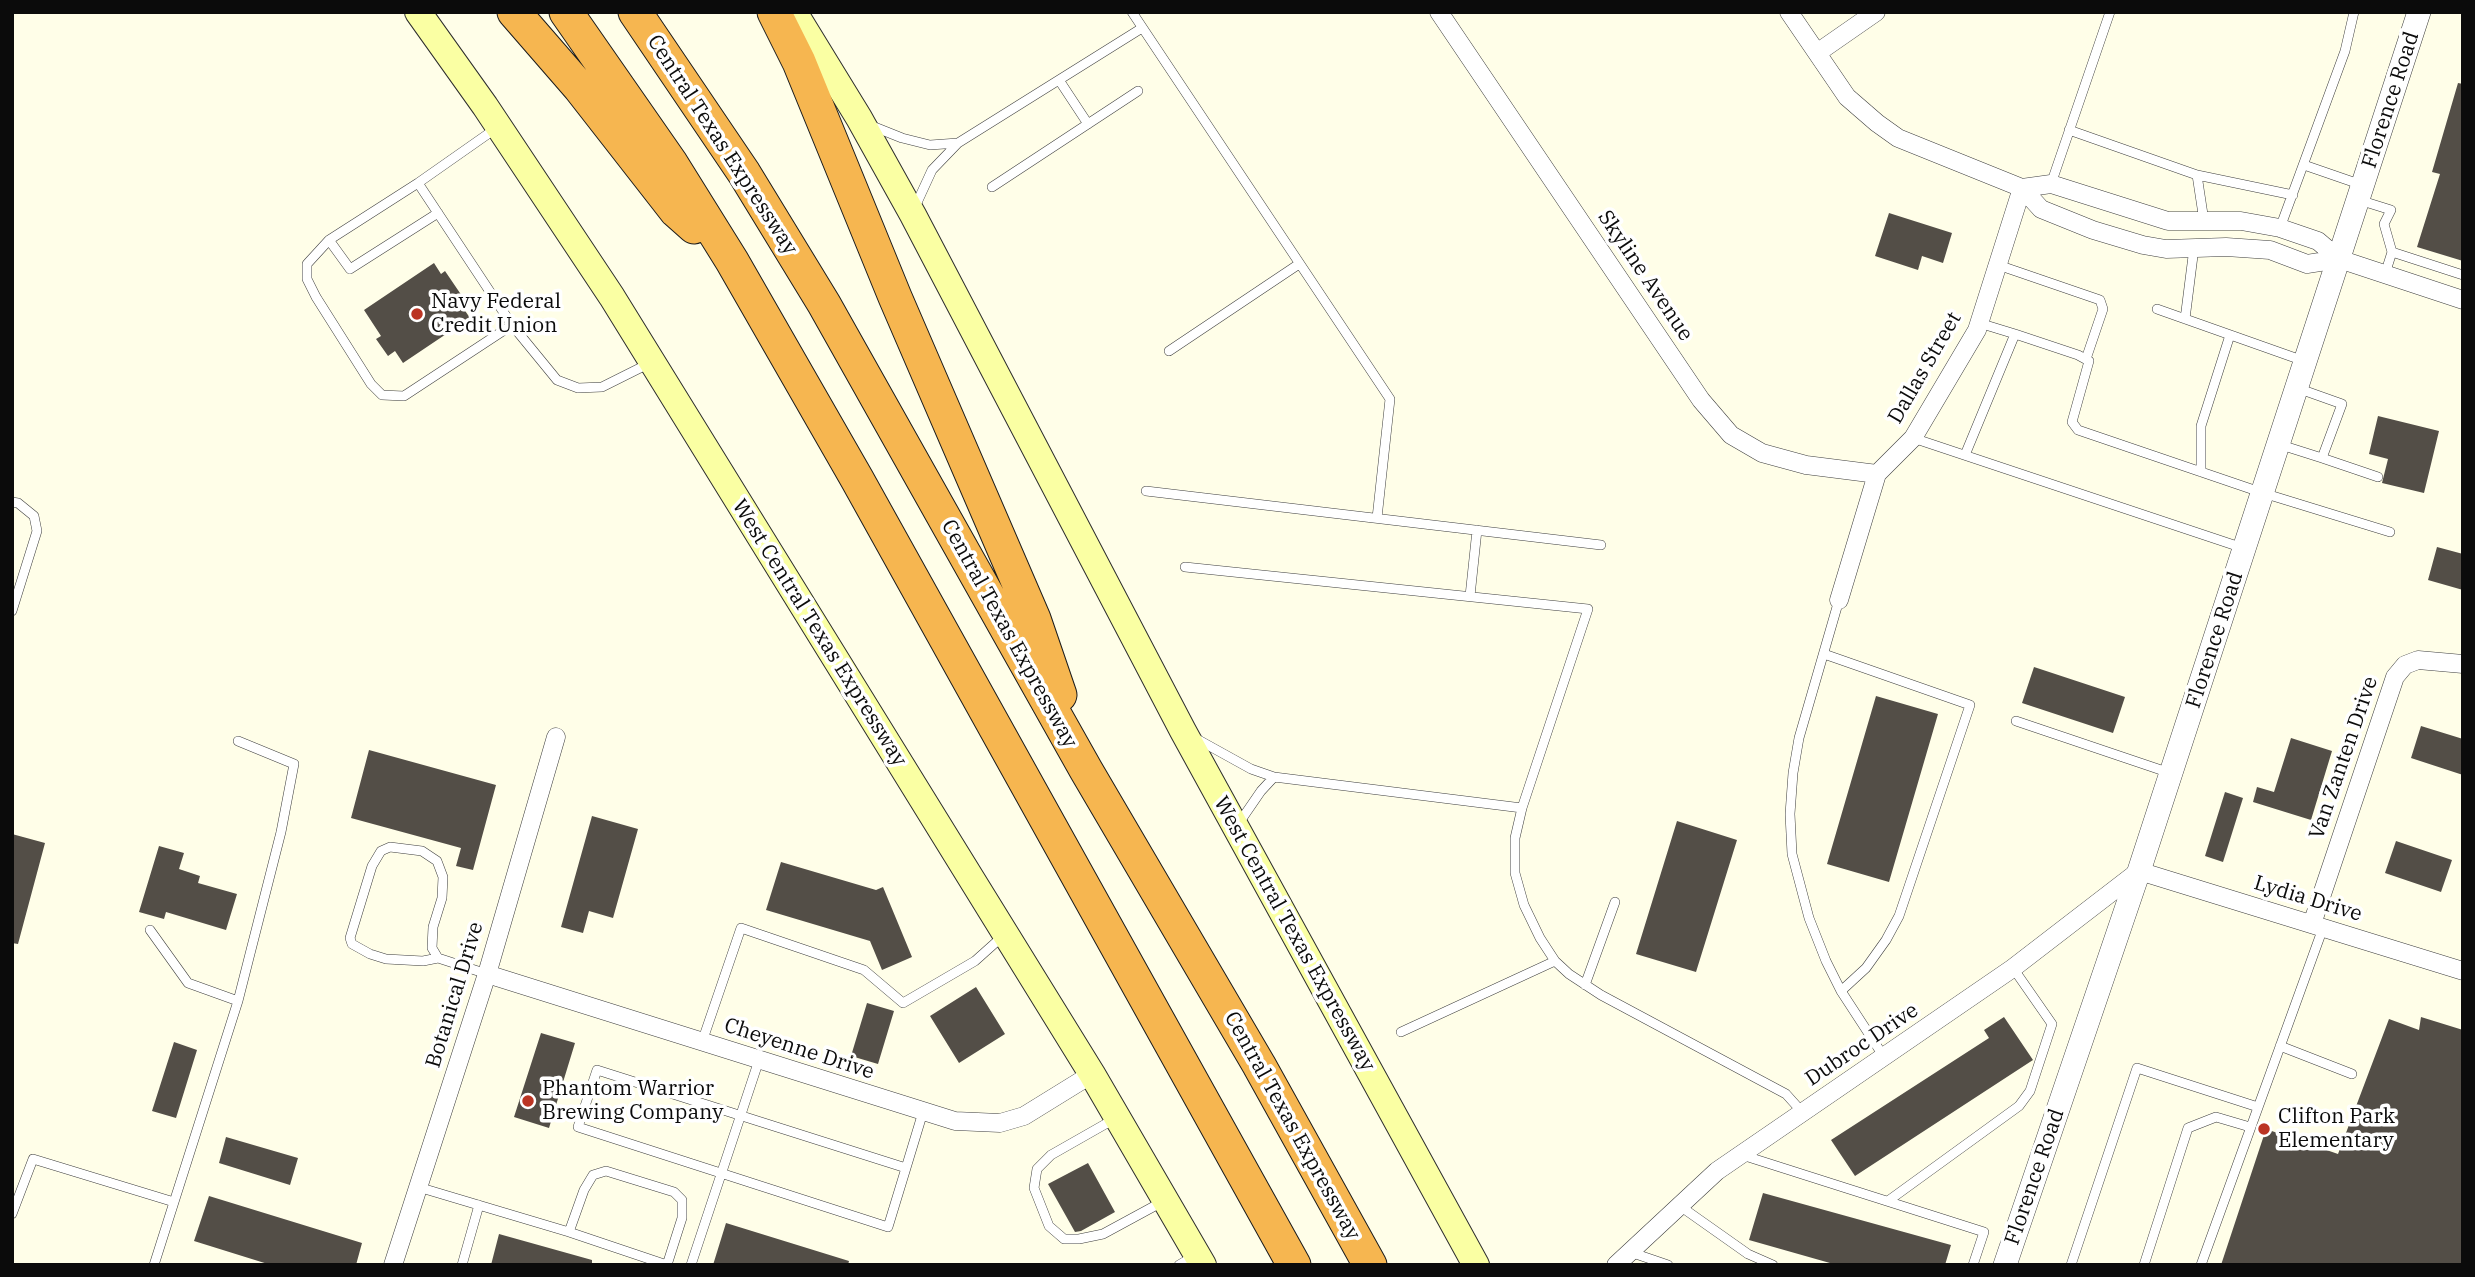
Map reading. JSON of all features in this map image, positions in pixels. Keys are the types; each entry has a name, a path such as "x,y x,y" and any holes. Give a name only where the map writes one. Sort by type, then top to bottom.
{"highway":[{"path":"514,12 580,88 676,211 732,261"},
{"path":"566,12 671,163 732,261 858,479 1294,1265"},
{"name":"Central Texas Expressway","path":"635,12 744,173 824,304 1086,771 1259,1065 1370,1265"},
{"path":"774,12 799,62 895,297 1034,619 1086,771"}],"main road":[{"name":"West Central Texas Expressway","path":"418,12 612,297 1092,1074 1165,1200 1193,1261"},
{"name":"West Central Texas Expressway","path":"794,12 859,118 913,215 1183,731 1476,1265"}],"street":[{"name":"Skyline Avenue","path":"1439,12 1701,400 1731,436 1762,453 1806,465 1877,474"},
{"path":"1789,12 1847,97 1898,138 2022,188 2041,209 2093,230 2143,245 2165,249 2270,250 2307,264 2339,260 2463,300"},
{"path":"1817,53 1876,12"},
{"name":"Florence Road","path":"2005,1265 2139,871 2419,12"},
{"path":"2022,188 2050,184 2168,221 2241,221 2280,228 2318,241 2339,260"},
{"name":"Dallas Street","path":"1839,600 1877,474 1913,438 1948,382 1979,323 2022,188"},
{"path":"2165,249 2168,221"},
{"name":"Van Zanten Drive","path":"2317,926 2395,677 2405,665 2418,660 2463,664"},
{"name":"Botanical Drive","path":"393,1265 487,974 556,737"},
{"name":"Lydia Drive","path":"2139,871 2463,971"},
{"name":"Dubroc Drive","path":"1616,1265 1717,1171 2013,968 2139,871"},
{"name":"Cheyenne Drive","path":"487,974 955,1121 1000,1124 1024,1116 1092,1074"}],"lane":[{"path":"1132,12 1391,399 1377,518"},
{"path":"2050,184 2110,12"},
{"path":"2280,228 2344,51 2354,12"},
{"path":"913,215 920,192 932,170 958,143 1142,28"},
{"path":"1059,80 1088,124"},
{"path":"992,187 1139,91"},
{"path":"859,118 880,130 930,145 958,143"},
{"path":"498,127 329,240 307,264 307,279 364,373 382,395 404,396 512,325"},
{"path":"2069,130 2197,175 2293,195"},
{"path":"2304,165 2361,192 2391,210 2385,224 2392,252 2385,274"},
{"path":"2197,175 2204,221"},
{"path":"418,183 512,325 557,380 578,388 602,387 652,362"},
{"path":"329,240 350,268 439,213"},
{"path":"2185,319 2194,248"},
{"path":"2392,252 2463,275"},
{"path":"1169,351 1299,264"},
{"path":"1998,264 2100,300 2104,309 2087,359 2087,372 2071,422 2078,430 2263,493 2390,532"},
{"path":"2157,309 2306,362"},
{"path":"1979,323 2087,359"},
{"path":"1965,455 2015,334"},
{"path":"2201,472 2201,426 2230,335"},
{"path":"2297,388 2342,404 2322,458"},
{"path":"1913,438 2245,548"},
{"path":"2279,444 2378,477"},
{"path":"1146,491 1601,545"},
{"path":"12,502 18,503 34,516 37,531 12,611"},
{"path":"1470,596 1477,530"},
{"path":"1185,567 1588,609 1521,808 1515,838 1515,873 1524,905 1540,939 1555,961 1585,985 1786,1094 1802,1113"},
{"path":"1839,600 1799,738 1790,814 1792,854 1809,918 1841,991 1885,1057"},
{"path":"1824,654 1970,705 1899,916 1866,968 1841,991"},
{"path":"2016,721 2171,774"},
{"path":"1183,731 1251,769 1274,778 1521,808"},
{"path":"154,1265 238,1001 281,832 294,764 238,741"},
{"path":"1236,828 1274,778"},
{"path":"438,958 432,948 433,927 442,898 443,877 437,861 422,851 390,847 381,851 372,866 350,938 352,944 369,954 386,959 423,961 438,958 487,974"},
{"path":"1585,985 1615,902"},
{"path":"2200,1265 2280,1046 2317,926"},
{"path":"702,1042 741,928 864,970 902,1003 975,961 1006,934"},
{"path":"150,930 188,982 238,1001"},
{"path":"1401,1032 1555,961"},
{"path":"1888,1201 2019,1106 2031,1091 2052,1024 2013,968"},
{"path":"2280,1046 2352,1074"},
{"path":"691,1265 759,1060"},
{"path":"2071,1265 2137,1068 2258,1107"},
{"path":"906,1168 597,1070 578,1127 888,1227 906,1168 923,1112"},
{"path":"1117,1117 1051,1155 1037,1169 1034,1188 1049,1226 1064,1239 1103,1234 1165,1200"},
{"path":"2144,1265 2188,1128 2216,1117 2250,1127"},
{"path":"1741,1154 1984,1232 1973,1265"},
{"path":"12,1214 33,1159 174,1202"},
{"path":"418,1187 569,1232 667,1265 682,1218 682,1200 674,1192 606,1171 593,1175 584,1190 569,1232"},
{"path":"462,1265 479,1205"},
{"path":"1680,1206 1748,1254 1773,1265"},
{"path":"1630,1252 1668,1265"}],"building":[{"path":"2458,83 2463,84 2463,261 2417,247 2440,174 2432,172"},
{"path":"1889,213 1952,233 1943,263 1922,256 1918,270 1875,256"},
{"name":"Navy Federal Credit Union","path":"434,263 441,274 445,271 462,296 457,299 470,318 403,363 395,351 388,356 376,339 381,336 364,310"},
{"path":"2378,416 2439,431 2424,493 2382,483 2388,459 2369,454"},
{"path":"2437,547 2463,554 2463,590 2428,580"},
{"path":"2034,667 2125,697 2113,733 2022,703"},
{"path":"1876,696 1938,714 1889,882 1827,864"},
{"path":"2421,726 2463,739 2463,775 2411,758"},
{"path":"2291,738 2332,751 2311,820 2253,802 2257,787 2274,792"},
{"path":"369,750 496,785 473,870 456,866 461,848 351,818"},
{"path":"2225,792 2243,798 2223,862 2205,856"},
{"path":"592,816 638,829 613,918 589,911 583,933 561,927"},
{"path":"1677,821 1737,840 1696,972 1636,954"},
{"path":"12,834 45,843 18,944 12,943"},
{"path":"2396,841 2452,860 2441,892 2385,873"},
{"path":"159,846 184,853 179,869 200,876 198,883 237,894 226,930 166,912 164,919 139,912"},
{"path":"781,862 876,890 883,887 912,957 882,970 870,941 766,910"},
{"path":"976,987 1005,1034 959,1063 930,1016"},
{"path":"867,1003 894,1011 878,1064 851,1056"},
{"path":"2004,1017 2033,1060 1855,1176 1831,1140 1989,1038 1984,1030"},
{"path":"2421,1017 2463,1030 2463,1265 2221,1265 2266,1129 2338,1154 2389,1019 2419,1030"},
{"path":"541,1033 575,1043 549,1128 514,1117"},
{"path":"174,1042 197,1050 176,1118 152,1111"},
{"path":"226,1137 298,1158 290,1185 219,1163"},
{"path":"1088,1163 1115,1212 1075,1232 1048,1184"},
{"path":"1763,1193 1951,1245 1945,1265 1837,1265 1749,1240"},
{"path":"209,1196 362,1243 356,1265 271,1265 194,1241"},
{"path":"726,1223 849,1261 848,1265 713,1265"},
{"path":"499,1234 592,1260 592,1265 491,1265"}],"place":[{"name":"Navy Federal Credit Union","path":"417,314"},
{"name":"Phantom Warrior Brewing Company","path":"528,1101"},
{"name":"Clifton Park Elementary","path":"2264,1129"}]}
